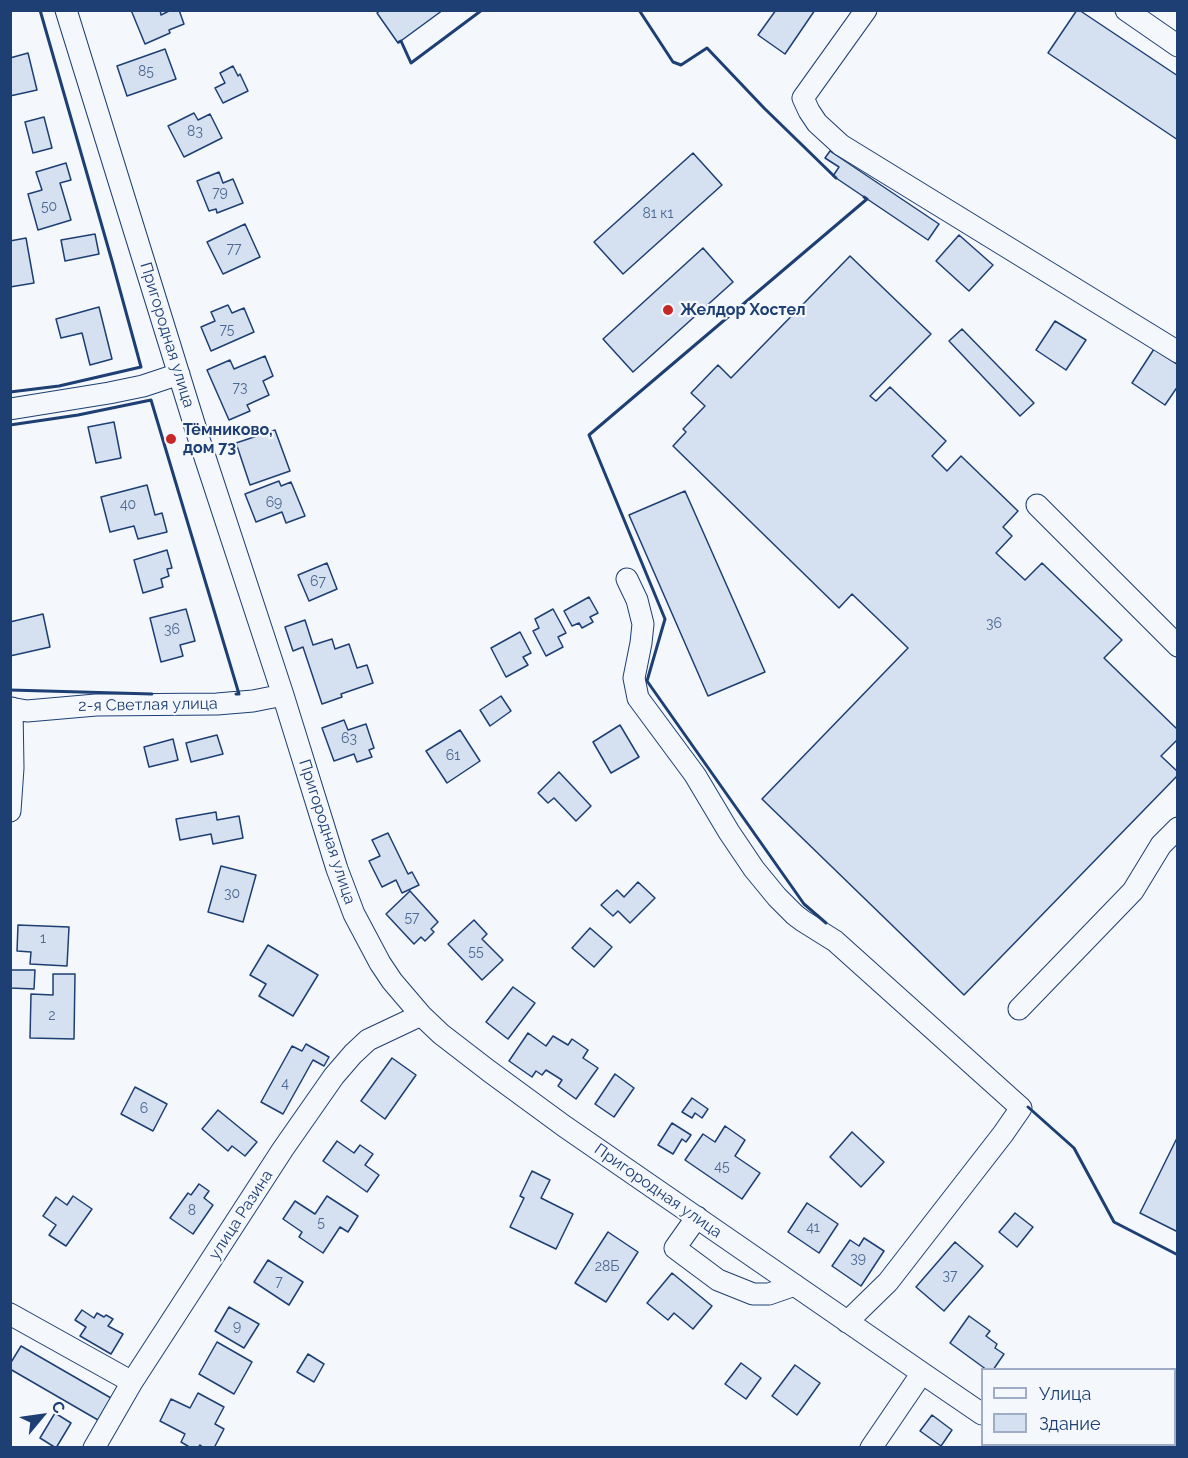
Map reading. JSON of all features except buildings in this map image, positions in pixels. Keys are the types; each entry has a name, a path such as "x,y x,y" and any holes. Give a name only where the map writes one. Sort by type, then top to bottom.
{"street":[{"name":"Пригородная улица","path":"66,10 178,374 283,695 337,869 354,914 380,963 421,1015 441,1034 508,1085 981,1413"},
{"path":"866,10 803,98 817,123 841,145 1178,352"},
{"path":"1126,10 1178,46"},
{"path":"10,409 143,386 178,374"},
{"path":"1037,506 1178,646"},
{"path":"627,579 639,606 643,624 634,678 638,698 695,776 754,869 795,915 835,941 1021,1108 888,1282 847,1322"},
{"name":"2-я Светлая улица","path":"10,811 13,768 11,708 27,711 96,705 217,704 253,701 283,695"},
{"path":"1019,1009 1133,891 1161,845 1178,828"},
{"name":"улица Разина","path":"94,1448 132,1382 283,1149 334,1076 368,1040 421,1015"},
{"path":"697,1217 675,1248 718,1280 753,1294 769,1294 795,1285"},
{"path":"10,1314 132,1382"},
{"path":"871,1448 922,1373"}],"wall":[{"path":"10,392 59,386 141,367 40,10"},
{"path":"399,42 401,41 411,63 482,10"},
{"path":"639,10 673,62 681,65 707,48 764,108 836,178"},
{"path":"826,923 804,904 647,681 665,619 589,435 867,199 864,197"},
{"path":"10,425 78,415 151,400 239,694 236,694"},
{"path":"10,690 152,694"},
{"path":"1028,1107 1074,1148 1114,1222 1178,1255"}],"place":[{"name":"Желдор Хостел","path":"668,310"},
{"name":"Тёмниково, дом 73","path":"171,439"}]}
